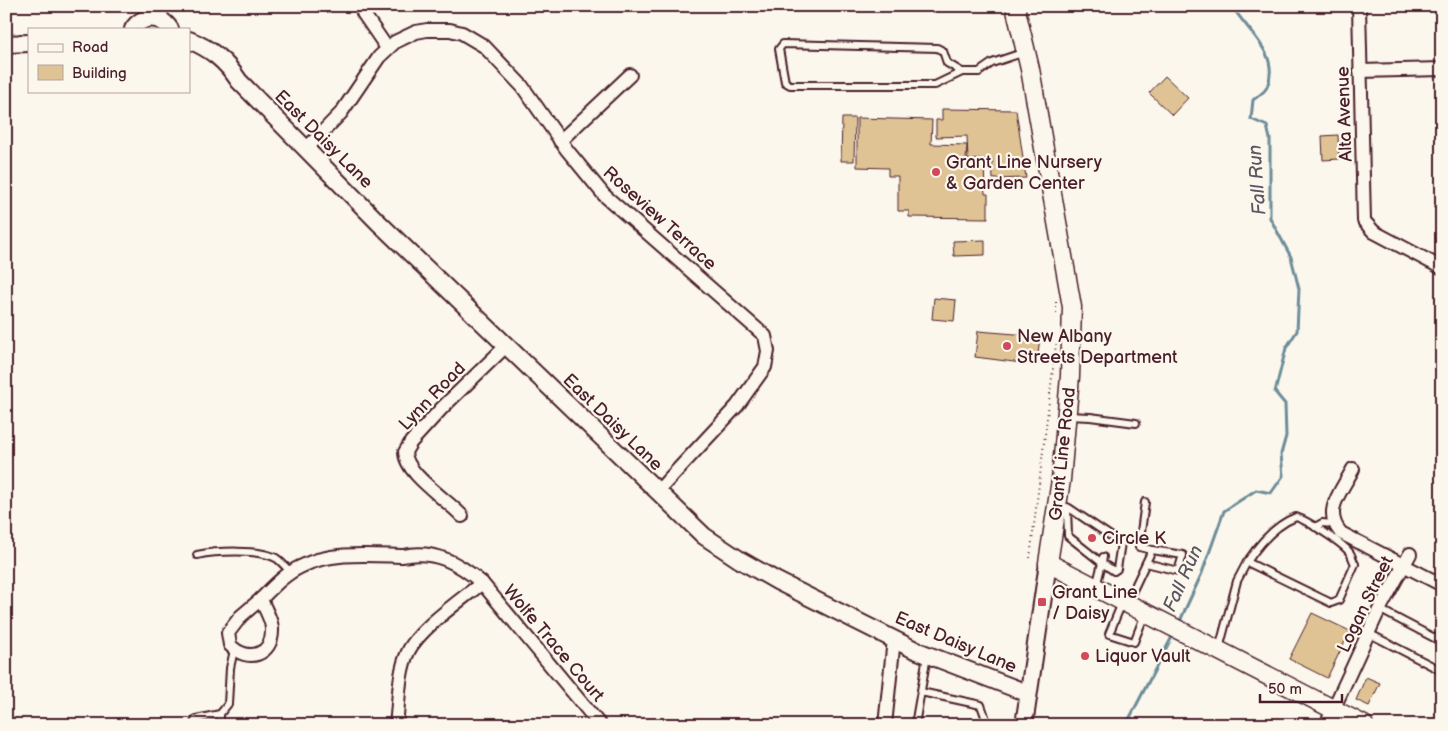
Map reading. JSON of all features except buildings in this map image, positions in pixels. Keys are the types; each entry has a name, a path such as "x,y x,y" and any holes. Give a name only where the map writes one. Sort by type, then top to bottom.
{"main road":[{"name":"Grant Line Road","path":"1015,6 1026,51 1072,307 1063,505 1048,563"},
{"path":"1048,563 1218,650 1330,717 1364,725"}],"street":[{"name":"Alta Avenue","path":"1359,6 1364,221 1374,232 1442,268"},
{"path":"363,13 387,48"},
{"path":"142,18 164,19"},
{"name":"Roseview Terrace","path":"306,149 341,113 387,48 402,38 427,30 450,30 474,39 484,46 522,86 560,141 604,194 766,336 768,351 765,367 737,406 657,492"},
{"name":"East Daisy Lane","path":"190,40 203,46 223,60 239,81 306,149 506,346 704,536 740,560 927,656 1027,693"},
{"path":"6,44 28,44"},
{"name":"East Daisy Lane","path":"190,52 213,62 239,81"},
{"path":"1360,71 1442,69"},
{"path":"560,141 630,75"},
{"name":"Lynn Road","path":"462,516 415,472 407,463 405,452 410,442 442,408 506,346"},
{"path":"1353,469 1332,509 1333,524 1341,533 1442,585"},
{"name":"Wolfe Trace Court","path":"234,650 230,645 228,633 241,616 291,572 317,560 337,557 426,554 459,565 482,583 600,725"},
{"name":"Logan Street","path":"1330,717 1379,609 1410,554"},
{"name":"Grant Line Road","path":"1024,725 1027,693 1048,563"},
{"name":"Wolfe Trace Court","path":"396,725 404,661 413,643 427,628 482,583"},
{"path":"234,650 253,656 264,653 272,630 261,599"},
{"path":"884,725 894,639"}],"lane":[{"path":"962,72 947,64 943,51 937,48 783,44 779,49 785,82 790,85 935,85 962,72 978,72 992,64 1026,51"},
{"path":"1067,416 1090,416 1136,423"},
{"path":"1145,502 1139,547 1183,555 1178,571 1146,564"},
{"path":"1063,505 1108,538 1121,543 1117,569 1114,571 1103,560 1068,536 1063,505"},
{"path":"1218,650 1237,581 1247,562 1273,531 1290,519 1296,517 1312,523 1314,527 1350,553 1355,564 1339,600 1331,603 1247,562"},
{"path":"1314,527 1322,523 1333,524"},
{"path":"1145,613 1134,642 1109,634 1152,550"},
{"path":"197,555 213,552 265,555 277,559 291,572"},
{"path":"1096,588 1103,560"},
{"path":"1379,609 1442,642"},
{"path":"1368,633 1442,671"},
{"path":"220,725 220,714 228,704 230,668 234,650"},
{"path":"915,725 927,656"},
{"path":"921,692 981,705 988,725"},
{"path":"193,725 196,719 220,714"}],"path":[{"path":"1056,301 1056,318"},
{"path":"1030,558 1056,342"}],"waterway":[{"name":"Fall Run","path":"1179,623 1202,573 1224,511 1256,490 1271,493 1283,476 1281,454 1286,436 1285,404 1275,392 1286,348 1297,331 1299,289 1291,257 1270,218 1270,139 1267,126 1251,119 1253,100 1263,93 1267,87 1270,64 1266,53 1232,6"},
{"name":"Fall Run","path":"1126,725 1174,633"}],"place":[{"name":"Grant Line Nursery & Garden Center","path":"936,172"},
{"name":"New Albany Streets Department","path":"1007,346"},
{"name":"Circle K","path":"1092,538"},
{"name":"Grant Line / Daisy","path":"1042,602"},
{"name":"Liquor Vault","path":"1085,656"}]}
